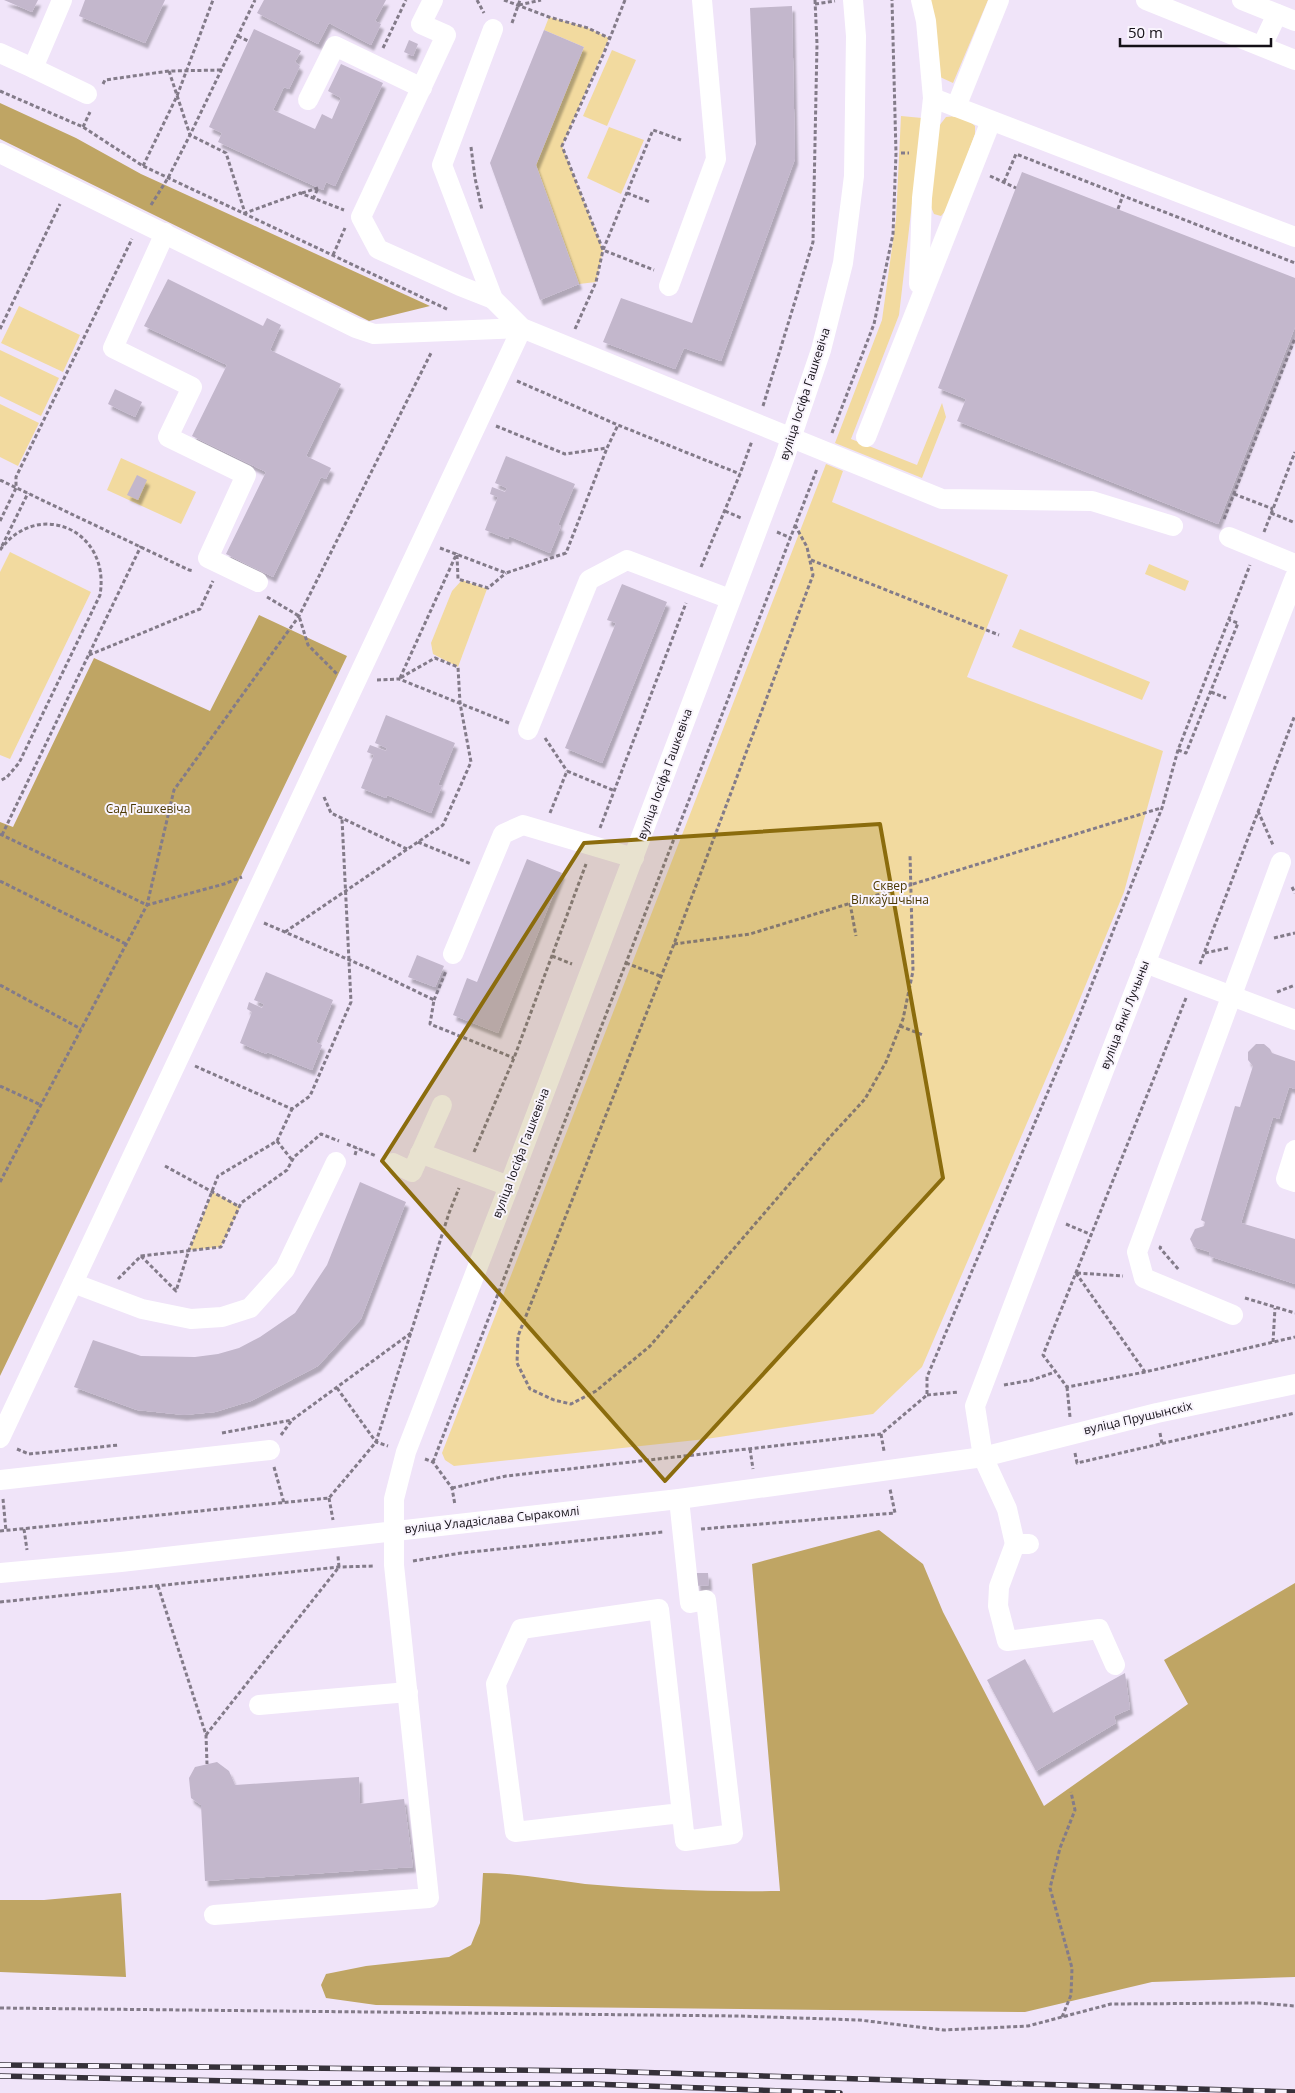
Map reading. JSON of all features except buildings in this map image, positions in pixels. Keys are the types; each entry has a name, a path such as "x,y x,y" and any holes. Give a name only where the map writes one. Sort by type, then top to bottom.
{"street":[{"path":"33,68 62,0"},
{"path":"433,0 421,24 446,35 361,217 378,249 460,286 494,299"},
{"path":"671,282 716,160 702,0"},
{"name":"вуліца Іосіфа Гашкевіча","path":"214,1915 429,1898 394,1565 394,1499 406,1452 634,858 792,438 821,350 843,263 854,176 856,36 846,0"},
{"path":"919,300 922,198 932,98 926,21 921,0"},
{"path":"956,107 999,0"},
{"path":"1242,0 1286,18 1262,46"},
{"path":"1159,2 1295,60"},
{"path":"501,30 442,165 494,299 522,328 942,499 1092,501 1173,526"},
{"path":"308,100 335,46 422,88"},
{"path":"0,53 87,94"},
{"path":"932,98 1295,237"},
{"path":"866,437 991,120"},
{"path":"0,153 356,328 374,334 522,328"},
{"path":"165,233 113,348 192,387 168,437 246,475 208,558 258,582"},
{"path":"7,1442 73,1283 522,328"},
{"path":"1226,529 1257,548 1295,564"},
{"path":"528,730 589,580 627,560 730,599"},
{"name":"вуліца Янкі Лучыны","path":"1115,1665 1100,1629 1007,1641 998,1606 999,1587 1022,1544 983,1457 975,1406 1046,1216 1295,577"},
{"path":"453,954 504,834 523,825 593,844 634,858"},
{"path":"1236,1305 1144,1278 1138,1252 1281,862"},
{"path":"1145,963 1295,1020"},
{"path":"393,1163 412,1172 442,1104"},
{"path":"1295,1150 1286,1179 1295,1182"},
{"path":"420,1153 509,1186"},
{"path":"73,1283 142,1309 191,1319 222,1317 250,1308 285,1269 336,1162"},
{"name":"вуліца Прушынскіх","path":"983,1457 1157,1413 1295,1384"},
{"path":"0,1480 270,1450"},
{"name":"вуліца Уладзіслава Сыракомлі","path":"0,1573 121,1562 679,1499 983,1457"},
{"path":"679,1499 690,1603"},
{"path":"658,1609 685,1841 733,1834 706,1600 521,1629 496,1684 515,1832 681,1813"},
{"path":"259,1705 408,1692"}],"path":[{"path":"143,166 177,96 213,0"},
{"path":"0,520 16,488 16,477 140,222 168,178 255,0"},
{"path":"381,53 406,0"},
{"path":"504,0 549,17 588,28 610,38"},
{"path":"501,30 520,0"},
{"path":"518,5 541,0"},
{"path":"624,0 610,38 562,146 603,250 671,282"},
{"path":"0,1531 329,1498 376,1442 449,1213 514,1058 593,844 693,585 740,474 758,424 813,242 817,44 815,2 846,0"},
{"path":"432,1462 874,324 892,234 896,153 892,0"},
{"path":"238,36 248,41"},
{"path":"105,80 187,69 221,70"},
{"path":"169,71 190,135 226,153 245,213"},
{"path":"0,91 83,127 143,166 450,310"},
{"path":"574,331 596,282 603,250 654,130 682,140"},
{"path":"471,146 475,178 484,218"},
{"path":"1004,182 1016,154 1295,263"},
{"path":"0,329 68,188"},
{"path":"245,213 318,188 313,199"},
{"path":"300,193 352,212"},
{"path":"627,193 650,202"},
{"path":"1118,209 1123,195"},
{"path":"333,255 348,221"},
{"path":"0,1182 147,904 174,790 299,616 442,331 460,286"},
{"path":"1226,529 1234,494 1295,338"},
{"path":"500,374 618,425 740,474"},
{"path":"479,419 565,454 607,448"},
{"path":"457,553 458,579 488,588 506,573 566,553 607,448 618,425"},
{"path":"337,1388 376,1442 432,1462 452,1488 506,1476 880,1434 927,1395 927,1377 1067,1047 1162,808 1178,750 1295,452"},
{"path":"0,480 189,570"},
{"path":"0,549 28,493"},
{"path":"1234,494 1293,522"},
{"path":"0,549 16,533 27,528 54,525 65,528 78,533 89,542 101,569 102,583 100,595 19,763 7,777 0,781"},
{"path":"795,525 807,547 813,575 674,944 518,1336 517,1363 530,1390 554,1400 571,1404 596,1391 650,1346 829,1138 865,1099 886,1062 900,1026 914,971 910,854"},
{"path":"421,542 457,553 506,573"},
{"path":"141,546 1,834 147,904 224,884 241,877"},
{"path":"399,679 457,553"},
{"path":"810,560 1000,635"},
{"path":"88,655 200,609 213,581"},
{"path":"299,616 308,646 338,675"},
{"path":"1178,750 1186,753 1238,623 1229,620"},
{"path":"285,932 443,826 471,762 460,703 458,666 435,658 399,679"},
{"path":"399,679 543,736 567,771 615,791"},
{"path":"544,830 567,771"},
{"path":"313,772 331,813 407,850"},
{"path":"674,944 750,934 1162,808"},
{"path":"140,1256 176,1291 189,1250 218,1176 277,1141 292,1109 310,1096 351,1002 342,819"},
{"path":"418,842 457,857"},
{"path":"0,881 126,944"},
{"path":"850,903 856,936"},
{"path":"246,915 434,1000"},
{"path":"453,954 434,1000 430,1024 514,1058"},
{"path":"626,963 660,976"},
{"path":"1252,1003 1295,984"},
{"path":"0,985 81,1029"},
{"path":"900,1026 923,1035"},
{"path":"178,1059 292,1109"},
{"path":"0,1086 41,1105"},
{"path":"104,1295 140,1256 221,1247 241,1203 287,1170 292,1160 321,1134 357,1148"},
{"path":"277,1141 292,1160"},
{"path":"165,1166 240,1208"},
{"path":"1046,1216 1092,1235"},
{"path":"1164,1239 1160,1248 1184,1277"},
{"path":"1076,1273 1145,1372"},
{"path":"1236,1305 1275,1308 1295,1314"},
{"path":"1273,1342 1275,1308"},
{"path":"218,1434 292,1420 411,1333"},
{"path":"1077,1463 1295,1413"},
{"path":"7,1442 28,1454 123,1444"},
{"path":"270,1450 284,1503"},
{"path":"0,1602 339,1567 394,1565 461,1553"},
{"path":"206,1735 339,1567"},
{"path":"158,1586 206,1735 207,1764"},
{"path":"1062,2017 1071,1995 1072,1968 1050,1888 1060,1848 1075,1810 1071,1792"},
{"path":"0,2008 739,2016 859,2020 944,2030 1028,2026 1111,2004 1259,2003 1295,2006"}],"highlighted area":[{"path":"880,824 943,1178 665,1481 382,1161 584,843"}],"green space":[{"path":"930,0 988,0 953,83 940,77"},
{"path":"549,17 588,28 609,38 562,146 603,250 596,282 579,284 536,165 584,47 544,30"},
{"path":"612,50 636,60 607,126 583,116"},
{"path":"0,103 76,138 141,174 430,306 369,321 0,139"},
{"path":"901,116 922,118 899,315 851,439 917,465 942,403 946,417 922,478 835,443 882,320 896,219"},
{"path":"956,116 969,121 975,126 975,134 948,208 941,216 934,214 930,205 939,126 946,117"},
{"path":"609,127 644,140 621,194 587,178"},
{"path":"19,306 80,335 63,372 1,343"},
{"path":"0,350 59,378 41,416 0,396"},
{"path":"0,404 39,423 18,466 0,457"},
{"path":"121,458 196,492 181,524 107,490"},
{"name":"Сквер Вілкаўшчына","path":"826,464 843,471 832,502 1008,575 967,677 1163,751 1124,892 1070,1023 922,1367 873,1414 706,1439 454,1466 445,1460 442,1453"},
{"path":"10,552 91,592 10,759 0,755 0,572"},
{"path":"1149,564 1189,581 1185,591 1145,574"},
{"path":"462,580 487,589 458,667 433,654 431,643 452,591"},
{"name":"Сад Гашкевіча","path":"259,615 347,656 0,1376 0,822 13,827 94,658 210,711"},
{"path":"1020,629 1150,682 1142,700 1012,647"},
{"path":"213,1192 240,1207 221,1247 189,1250"},
{"path":"879,1530 923,1564 943,1612 1044,1806 1188,1704 1164,1660 1295,1583 1295,1977 1152,1982 1025,2012 376,2005 326,1998 321,1985 326,1974 366,1966 449,1957 471,1945 480,1923 483,1873 634,1888 780,1891 752,1564"},
{"path":"121,1893 126,1977 0,1972 0,1900 44,1900"}],"railway":[{"path":"0,2065 596,2071 1295,2092"},
{"path":"0,2076 320,2083 592,2084 840,2093"}]}
